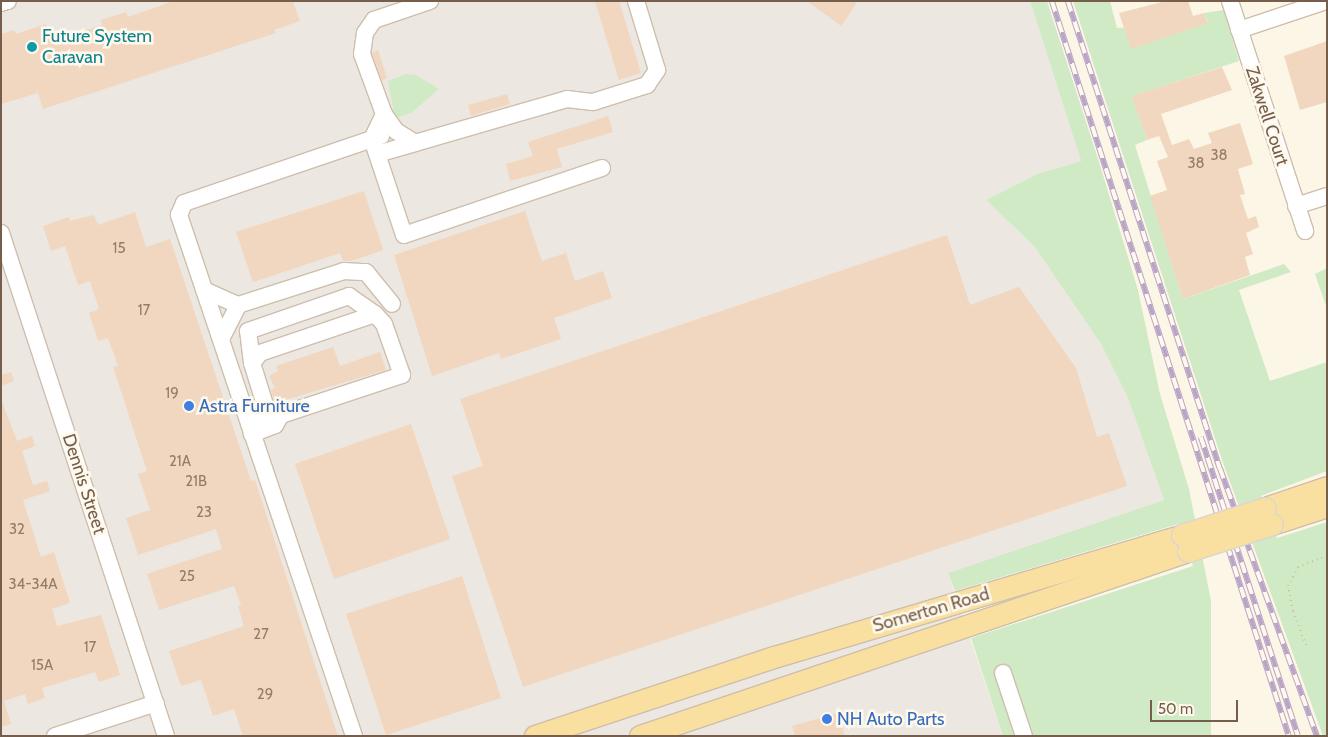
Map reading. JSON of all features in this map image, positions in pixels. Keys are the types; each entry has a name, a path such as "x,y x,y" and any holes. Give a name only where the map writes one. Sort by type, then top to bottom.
{"main road":[{"name":"Somerton Road","path":"640,736 1185,543 1268,516 1327,487"},
{"name":"Somerton Road","path":"1268,516 1327,506"},
{"name":"Somerton Road","path":"535,736 783,654 1185,543"}],"street":[{"path":"1,3 8,1"},
{"path":"415,143 396,131 384,114 362,54 365,33 374,20 430,1"},
{"path":"354,736 179,215 184,203 374,147 415,143 567,99 593,102 647,85 656,70 636,1"},
{"name":"Zakwell Court","path":"1230,1 1304,231"},
{"path":"1239,30 1326,1"},
{"path":"384,114 374,147 404,235 602,168"},
{"path":"374,147 396,131"},
{"path":"1296,206 1327,196"},
{"name":"Dennis Street","path":"1,233 166,736"},
{"path":"204,290 238,305 344,271 366,272 392,304"},
{"path":"349,296 375,314 384,324 402,375 281,415 275,425 251,429 263,418 266,408 252,363 248,331 349,296"},
{"path":"221,339 238,305"},
{"path":"252,363 260,353 375,314"},
{"path":"1003,673 1024,736"},
{"path":"55,736 156,702"}],"path":[{"path":"1306,645 1293,611 1288,586 1298,566 1327,556"}],"shaded area":[{"path":"1,1 1030,1 1081,161 1037,174 986,200 1034,246 1101,344 1128,398 1164,500 948,573 1003,736 1,736"}],"green space":[{"path":"1030,1 1047,1 1138,290 1160,394 1189,489 1211,601 1211,736 1003,736 971,638 1193,566 1178,524 955,591 948,573 1164,500 1128,398 1101,344 1034,246 986,200 1037,174 1081,161"},
{"path":"1073,1 1110,1 1117,28 1208,22 1204,13 1224,10 1239,61 1133,96 1147,140 1135,145 1183,299 1284,264 1291,272 1239,290 1270,381 1327,362 1327,471 1261,496 1277,538 1327,522 1327,736 1323,736 1223,463"},
{"path":"406,74 416,75 439,89 411,113 395,118 388,81"},
{"path":"1327,268 1327,309 1315,274"}],"building":[{"path":"174,1 293,1 300,21 274,30 276,33 43,109 38,93 1,104 1,34 14,30 16,34 46,24 51,36 63,32 65,37 102,25 101,20 126,12 128,17"},
{"path":"595,1 619,1 641,73 619,80"},
{"path":"807,1 858,1 841,26"},
{"path":"1166,1 1188,1 1193,16 1204,13 1208,23 1131,49 1119,13"},
{"path":"1327,41 1327,102 1300,110 1284,56"},
{"path":"378,50 387,78 382,80 372,53"},
{"path":"1222,67 1232,90 1161,114 1172,145 1189,139 1194,149 1212,143 1208,133 1240,123 1253,164 1238,169 1245,194 1240,195 1248,219 1256,216 1259,227 1246,233 1253,254 1245,257 1250,275 1183,299 1150,196 1167,190 1157,161 1168,157 1159,136 1147,140 1132,96"},
{"path":"507,94 510,104 471,116 468,105"},
{"path":"608,116 613,132 557,149 562,167 510,181 506,164 533,156 528,142"},
{"path":"364,191 383,250 351,261 343,261 340,253 253,282 236,232"},
{"path":"525,211 542,261 566,253 575,281 603,271 612,298 554,318 561,339 501,359 499,353 432,376 394,255"},
{"path":"135,212 146,247 170,239 251,481 255,480 338,736 243,736 234,709 213,716 201,680 181,686 169,651 244,626 238,606 241,605 234,586 159,610 147,574 222,549 216,529 138,555 126,518 150,510 138,474 147,471 113,367 118,366 108,338 98,341 89,313 99,309 90,281 78,285 65,246 51,251 43,226 69,217 70,221 94,215 98,225"},
{"path":"947,235 970,305 1019,287 1076,368 1097,437 1109,433 1127,486 523,687 452,476 483,466 460,399"},
{"path":"333,347 340,366 380,352 386,370 275,403 271,390 275,388 269,376 278,371 276,366"},
{"path":"11,372 14,381 1,386 1,375"},
{"path":"1,399 17,441 32,436 35,446 22,451 33,485 47,481 50,491 23,500 41,557 54,552 70,603 52,609 57,626 101,615 120,675 99,682 95,672 42,688 45,698 28,704 25,694 4,701 11,724 1,727"},
{"path":"411,424 450,539 334,579 295,464"},
{"path":"462,576 501,698 386,735 346,614"},
{"name":"NH Auto Parts","path":"838,713 845,736 795,736 792,726"}],"railway":[{"path":"1052,1 1289,736"},
{"path":"1068,1 1220,468 1317,736"},
{"path":"1201,437 1298,736"}],"place":[{"name":"Future System Caravan","path":"32,47"},
{"name":"Astra Furniture","path":"189,406"},
{"name":"NH Auto Parts","path":"827,719"}]}
